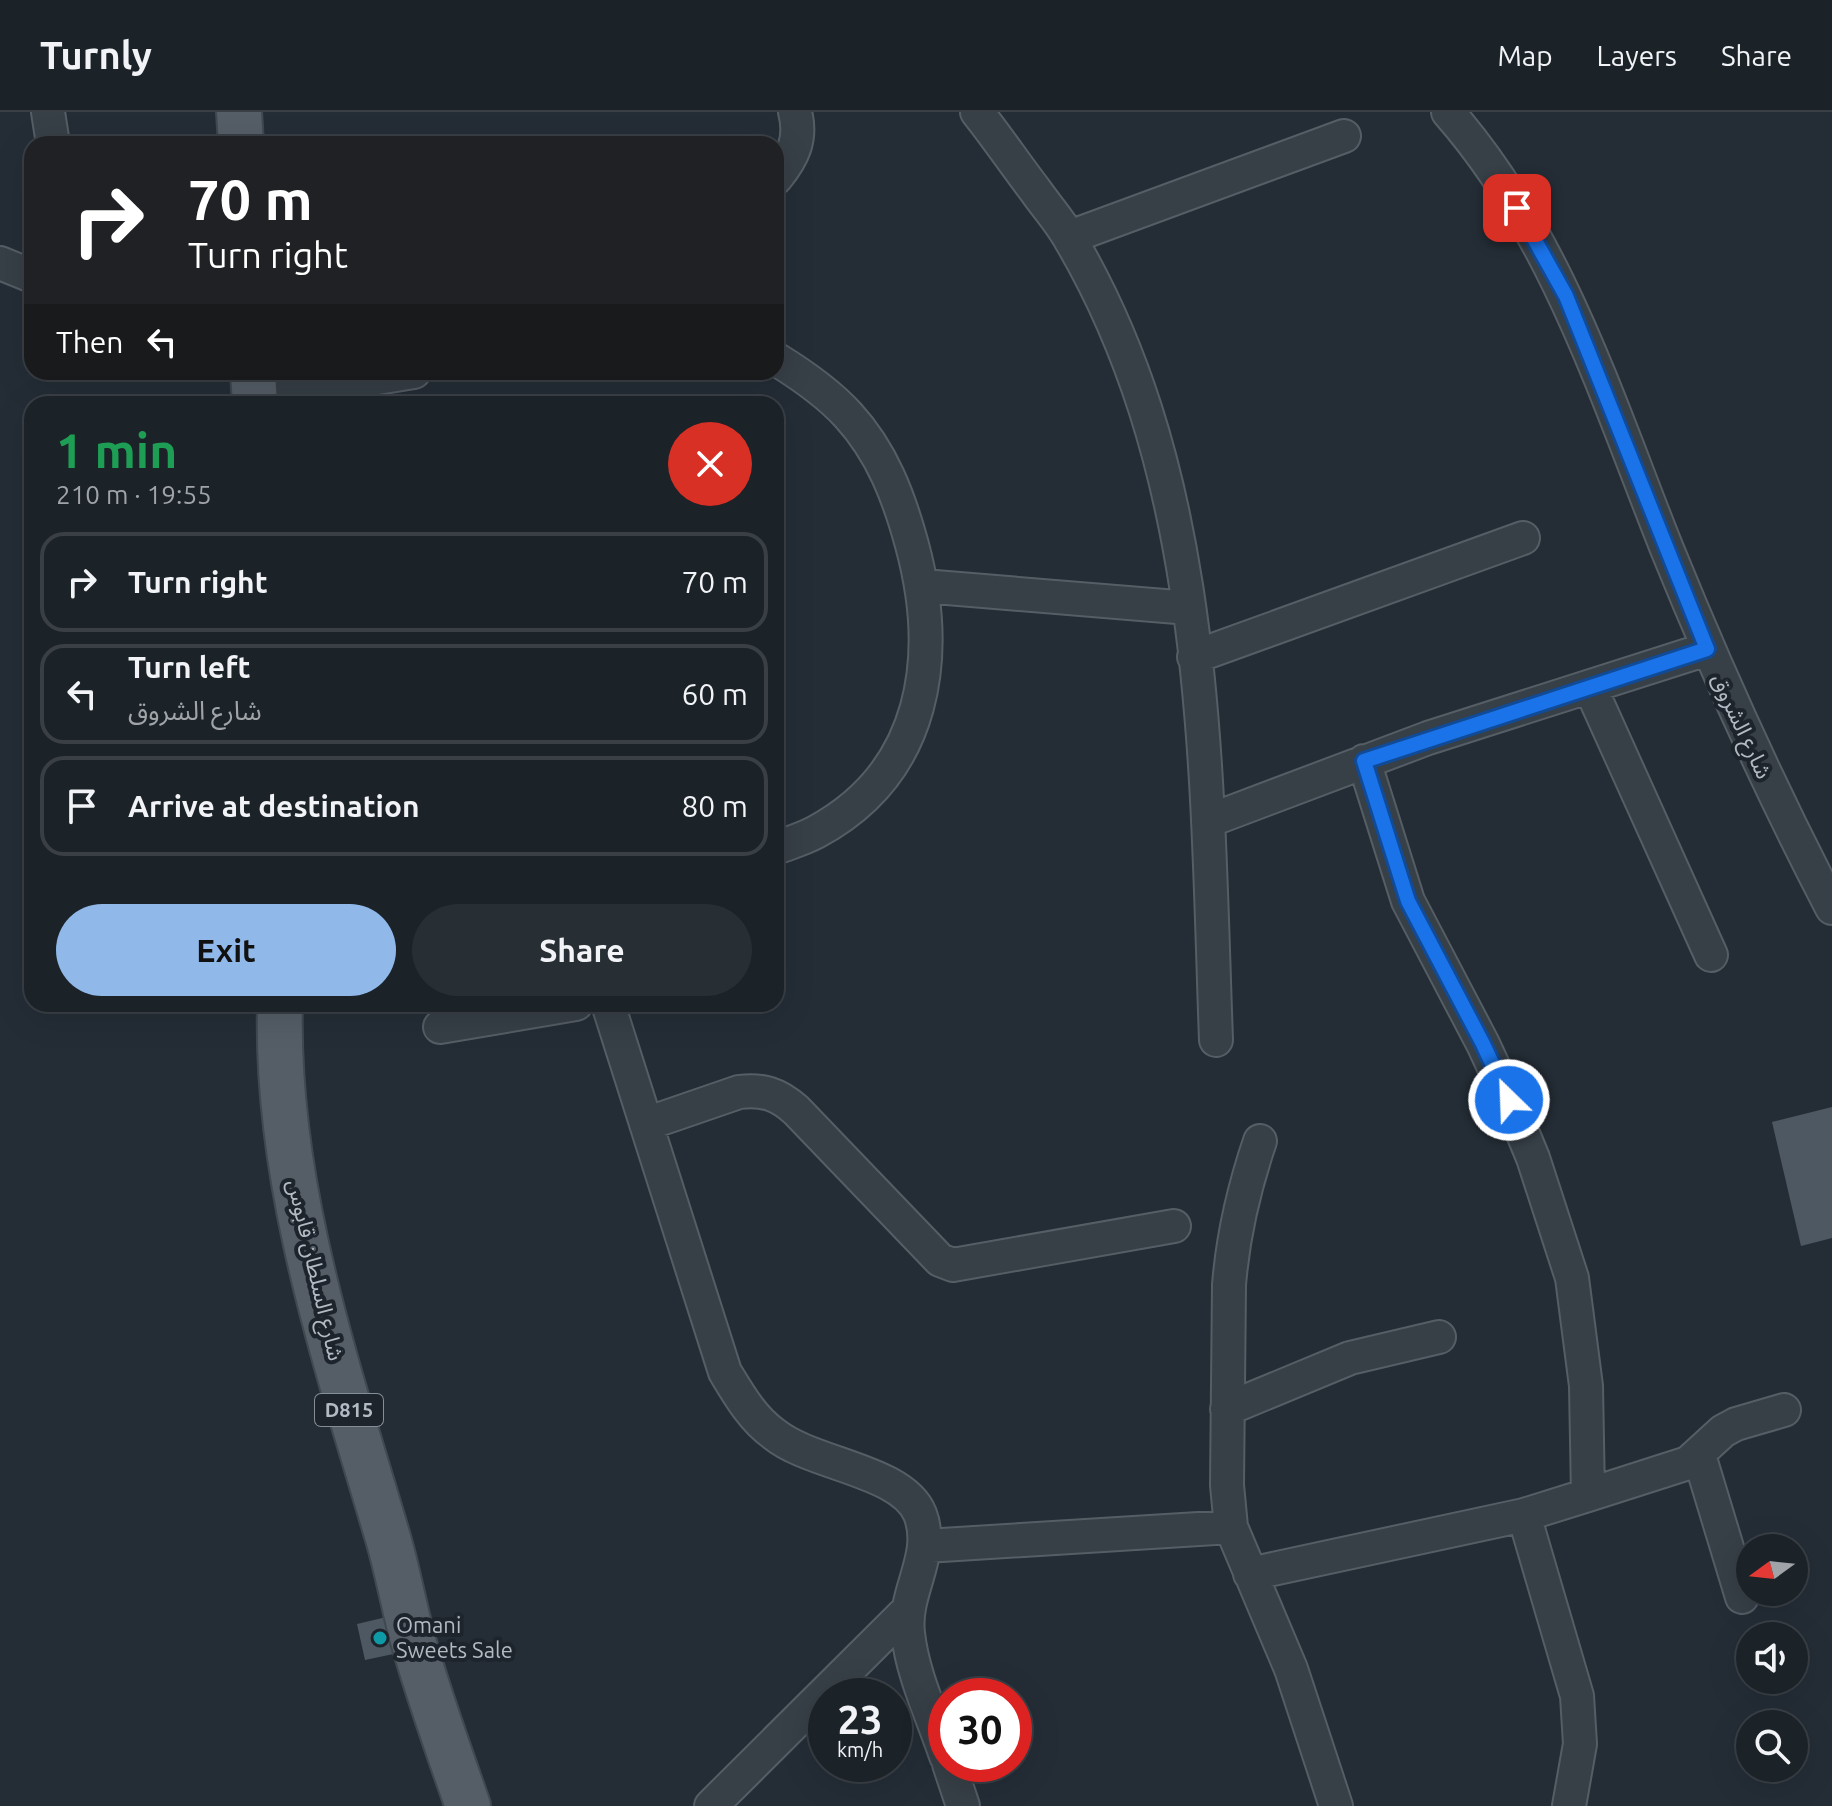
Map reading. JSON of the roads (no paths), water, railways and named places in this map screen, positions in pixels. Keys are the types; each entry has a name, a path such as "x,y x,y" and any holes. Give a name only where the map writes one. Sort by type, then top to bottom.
{"main road":[{"path":"239,112 240,136"},
{"name":"شارع السلطان قابوس","path":"280,1012 279,1060 297,1194 324,1318 389,1542 412,1634 468,1806"}],"street":[{"path":"48,112 52,136"},
{"path":"784,167 793,155 798,140 795,112"},
{"path":"977,112 1070,237 1114,325 1149,416 1173,511 1189,608 1208,821 1216,1040"},
{"name":"شارع الشروق","path":"1448,112 1517,208 1566,296 1707,649 1750,745 1832,908"},
{"path":"1070,237 1344,136"},
{"path":"0,263 24,273"},
{"path":"784,365 848,415 876,452 897,494 923,586 928,633 925,681 911,727 887,769 855,805 816,832 784,845"},
{"path":"254,391 347,380"},
{"path":"1194,657 1523,538"},
{"path":"923,586 1189,608"},
{"path":"1208,821 1364,761 1707,649"},
{"path":"1590,687 1711,955"},
{"path":"1364,761 1408,901 1509,1100 1533,1158 1572,1278 1586,1386 1588,1495"},
{"path":"440,1027 529,1012"},
{"path":"611,1012 720,1360 746,1406 773,1434 807,1455 899,1487 920,1513 926,1546 908,1610 907,1632 928,1701"},
{"path":"646,1124 739,1092 755,1090 770,1093 796,1110 940,1260 953,1265 1174,1226"},
{"path":"1260,1141 1242,1200 1232,1248 1227,1506 1231,1527 1305,1705 1336,1806"},
{"path":"1227,1409 1350,1358 1439,1337"},
{"path":"1250,1574 1524,1515 1676,1468 1699,1455 1723,1431 1736,1424 1784,1410"},
{"path":"1699,1455 1736,1577"},
{"path":"1524,1515 1577,1696 1580,1744 1569,1806"},
{"path":"926,1546 1231,1527"},
{"path":"711,1806 908,1610"},
{"path":"955,1782 963,1806"}],"place":[{"name":"Omani Sweets Sale","path":"380,1638"}]}
